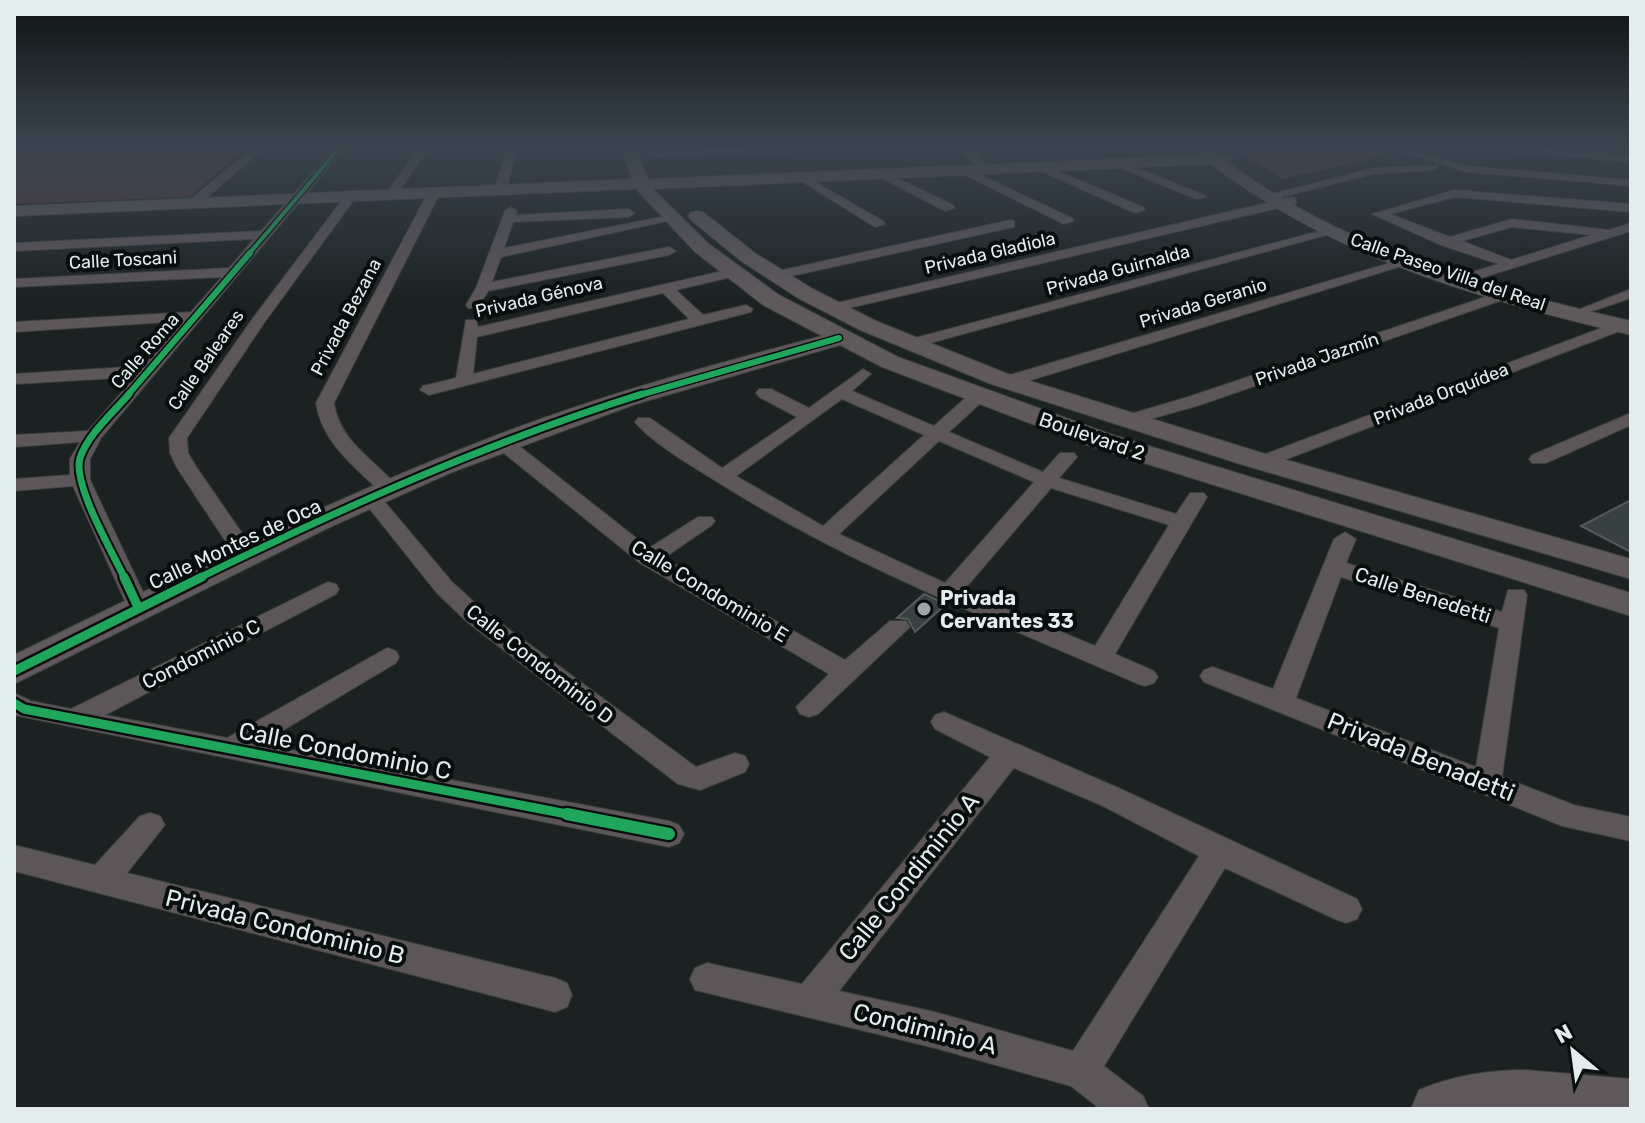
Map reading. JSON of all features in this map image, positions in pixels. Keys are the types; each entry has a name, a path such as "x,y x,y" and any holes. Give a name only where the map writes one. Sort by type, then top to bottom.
{"main road":[{"path":"14,211 339,197"},
{"name":"Boulevard 2","path":"660,197 671,219 731,273 771,300 890,362 1100,440 1631,605"},
{"name":"Boulevard 2","path":"672,197 778,275 836,307 913,343 1009,381 1126,421 1631,569"},
{"name":"Calle Paseo Villa del Real","path":"1279,199 1332,232 1408,262 1587,309 1627,325"},
{"name":"Calle Paseo Villa del Real","path":"1279,199 1506,294 1627,325"},
{"name":"Calle Montes de Oca","path":"14,671 246,555 502,442 591,410 733,366 839,338"},
{"path":"1438,1109 1473,1100 1534,1097 1612,1107"}],"street":[{"path":"193,203 200,197"},
{"name":"Calle Baleares","path":"246,555 187,468 179,453 178,438 258,321 350,197"},
{"name":"Privada Bezana","path":"381,494 325,417 325,403 432,197"},
{"path":"835,197 879,224"},
{"path":"928,197 949,208"},
{"path":"1019,197 1068,221"},
{"path":"1110,197 1139,210"},
{"name":"Privada Gladiola","path":"836,307 1285,197"},
{"path":"1439,197 1378,214 1512,265"},
{"path":"1500,197 1628,210"},
{"name":"Calle Roma","path":"80,480 80,459 93,436 296,199"},
{"path":"471,320 509,215 629,213"},
{"path":"494,254 671,219"},
{"path":"1446,242 1512,223 1611,234"},
{"path":"778,275 1010,224"},
{"path":"1469,278 1631,227"},
{"name":"Privada Guirnalda","path":"913,343 1332,232"},
{"path":"14,247 265,235"},
{"path":"483,288 669,251"},
{"name":"Privada Geranio","path":"1009,381 1408,262"},
{"name":"Calle Toscani","path":"14,283 233,272"},
{"name":"Privada Génova","path":"464,381 471,320 731,273"},
{"path":"665,287 700,321"},
{"path":"1587,309 1631,293"},
{"name":"Privada Jazmín","path":"1126,421 1194,401 1506,294"},
{"path":"429,390 746,309"},
{"path":"14,327 195,316"},
{"name":"Privada Orquídea","path":"1262,462 1627,325"},
{"path":"14,379 149,371"},
{"path":"722,477 810,416 863,374"},
{"path":"840,392 1048,481 1180,522"},
{"path":"765,393 810,416"},
{"path":"824,536 978,396"},
{"path":"1539,459 1631,418"},
{"path":"644,422 679,450 824,536 948,594 1145,677"},
{"path":"14,441 93,436"},
{"name":"Calle Condominio E","path":"502,442 648,558 847,673"},
{"path":"948,594 1067,457"},
{"path":"14,485 80,480 138,607"},
{"name":"Calle Condominio D","path":"381,494 444,587 475,616 688,776 700,779 735,764"},
{"path":"1101,657 1197,497"},
{"path":"648,558 705,521"},
{"name":"Calle Benedetti","path":"1281,702 1345,539"},
{"name":"Calle Benedetti","path":"1334,567 1512,624"},
{"name":"Condominio C","path":"74,719 328,589"},
{"path":"1487,784 1516,595"},
{"path":"809,707 898,627"},
{"path":"230,749 387,657"},
{"name":"Privada Benadetti","path":"1213,676 1572,817 1631,829"},
{"name":"Calle Condominio C","path":"14,703 24,709 669,834"},
{"path":"944,722 1346,909"},
{"name":"Calle Condiminio A","path":"810,1001 1009,754"},
{"path":"101,880 150,825"},
{"path":"1081,1071 1219,851"},
{"name":"Privada Condominio B","path":"14,858 555,995"},
{"name":"Condiminio A","path":"707,979 935,1030 1081,1071 1130,1109"}],"shaded area":[{"path":"14,197 180,197 14,204"}],"building":[{"path":"1631,500 1631,552 1581,526"},
{"name":"Privada Cervantes 33","path":"924,594 946,604 915,632 908,619 897,618"}],"cycle path":[{"path":"138,607 80,480 80,459 93,436 297,197"},
{"path":"14,671 256,550 440,467 627,399 839,338"},
{"path":"14,703 24,709 669,834"}],"place":[{"name":"Privada Cervantes 33","path":"924,609"}]}
